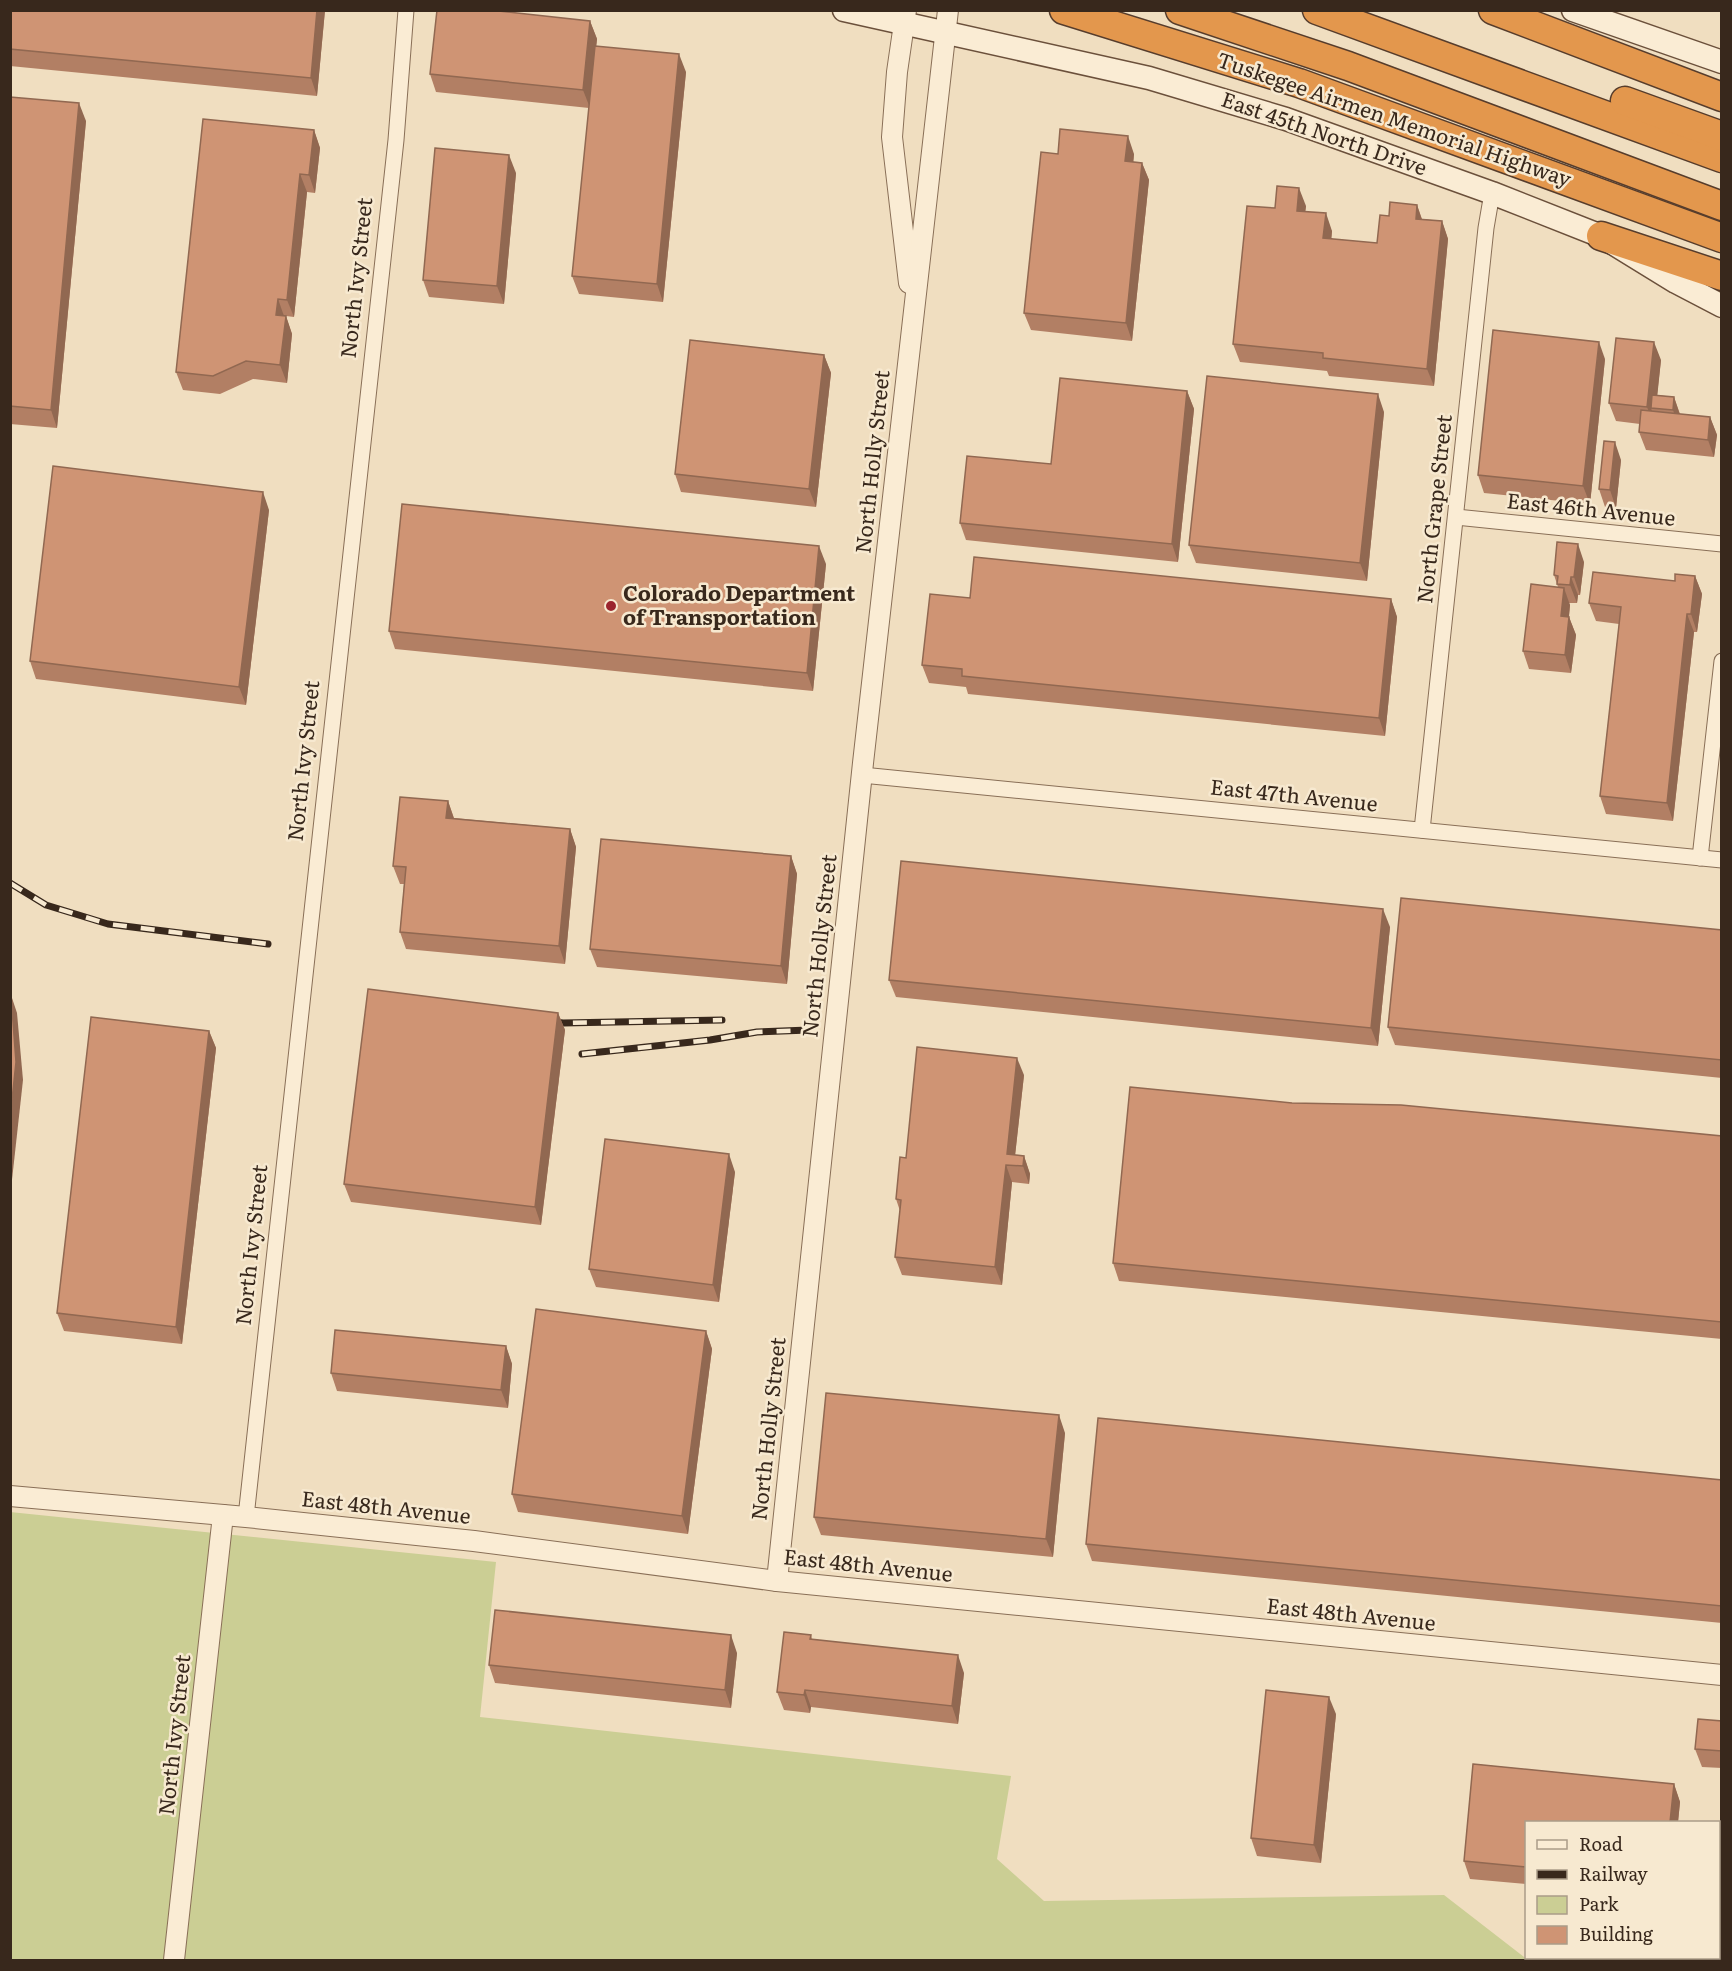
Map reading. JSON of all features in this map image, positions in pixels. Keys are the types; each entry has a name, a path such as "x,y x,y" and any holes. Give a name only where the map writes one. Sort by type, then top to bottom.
{"highway":[{"name":"Tuskegee Airmen Memorial Highway","path":"1064,10 1299,83 1722,238"},
{"path":"1180,10 1348,66 1722,206"},
{"path":"1317,10 1722,158"},
{"path":"1372,10 1722,136"},
{"path":"1493,10 1722,97"},
{"path":"1402,120 1722,222"},
{"path":"1601,236 1722,276"}],"main road":[{"name":"East 45th North Drive","path":"844,10 905,17 945,33 1108,68 1212,95 1286,119 1492,193 1601,236 1667,277 1722,306"},
{"path":"1573,10 1722,62"}],"street":[{"name":"North Ivy Street","path":"246,1517 396,140 406,10"},
{"name":"North Holly Street","path":"777,1581 862,775 948,10"},
{"name":"North Holly Street","path":"905,17 895,88 892,137 913,316"},
{"name":"North Grape Street","path":"1422,830 1486,228 1492,193"},
{"name":"East 46th Avenue","path":"1456,517 1722,544"},
{"path":"1700,858 1722,660"},
{"name":"East 47th Avenue","path":"862,775 1722,860"},
{"name":"East 48th Avenue","path":"10,1496 246,1517 535,1548 777,1581 1722,1675"},
{"name":"North Ivy Street","path":"174,1960 223,1515"}],"green space":[{"path":"10,1512 496,1562 480,1717 1011,1776 997,1859 1044,1901 1444,1895 1528,1960 11,1960"}],"building":[{"path":"10,10 317,10 311,78 10,49"},
{"path":"437,10 489,10 590,21 583,90 430,74"},
{"path":"595,46 679,54 657,284 572,276"},
{"path":"10,97 79,103 51,410 10,406"},
{"path":"203,119 314,130 309,175 300,174 287,300 278,299 276,315 286,316 280,365 246,361 213,376 176,372"},
{"path":"1060,129 1128,136 1125,161 1142,163 1126,323 1024,313 1041,152 1058,154"},
{"path":"435,148 509,155 497,286 423,280"},
{"path":"1277,186 1299,188 1297,211 1326,213 1323,238 1377,243 1380,215 1389,216 1390,202 1417,205 1416,219 1442,221 1427,369 1323,358 1323,353 1233,344 1247,206 1275,208"},
{"path":"1493,330 1599,342 1583,486 1478,475"},
{"path":"1616,338 1654,342 1647,407 1609,403"},
{"path":"690,340 824,355 809,489 675,474"},
{"path":"1207,376 1378,394 1360,563 1189,545"},
{"path":"1060,378 1187,391 1172,544 960,523 967,456 1051,464"},
{"path":"1652,395 1674,397 1673,410 1651,408"},
{"path":"1641,410 1710,417 1708,440 1639,432"},
{"path":"1604,441 1615,442 1610,490 1599,489"},
{"path":"53,466 263,492 239,687 30,661"},
{"name":"Colorado Department of Transportation","path":"402,504 819,546 807,673 389,631"},
{"path":"1557,542 1578,544 1574,577 1571,577 1570,585 1557,584 1558,576 1554,575"},
{"path":"974,557 1391,599 1379,718 962,676 962,669 922,665 930,594 970,598"},
{"path":"1593,572 1675,581 1675,574 1695,576 1691,614 1687,614 1667,803 1600,796 1621,607 1589,603"},
{"path":"1531,584 1564,588 1561,616 1569,617 1565,655 1523,651"},
{"path":"400,797 448,801 446,818 570,829 559,946 400,932 406,867 393,866"},
{"path":"601,839 791,856 781,966 590,949"},
{"path":"901,861 1383,909 1371,1028 889,980"},
{"path":"1401,898 1722,930 1722,1060 1388,1027"},
{"path":"368,989 558,1013 535,1207 344,1184"},
{"path":"10,995 16,1062 10,1119"},
{"path":"91,1017 209,1031 176,1327 57,1313"},
{"path":"917,1047 1017,1058 1007,1154 1024,1156 1023,1166 1006,1165 995,1267 895,1257 901,1200 896,1199 900,1157 906,1158"},
{"path":"1130,1087 1292,1103 1401,1105 1722,1136 1722,1322 1113,1263"},
{"path":"605,1139 729,1154 713,1285 589,1269"},
{"path":"536,1309 706,1331 682,1516 512,1494"},
{"path":"335,1330 506,1346 501,1390 331,1373"},
{"path":"826,1393 1059,1415 1046,1539 814,1517"},
{"path":"1098,1418 1722,1480 1722,1606 1086,1544"},
{"path":"495,1610 731,1635 725,1690 489,1665"},
{"path":"784,1632 811,1635 810,1639 958,1655 952,1706 805,1690 804,1695 777,1692"},
{"path":"1266,1690 1329,1697 1314,1845 1251,1838"},
{"path":"1698,1719 1722,1721 1722,1751 1695,1749"},
{"path":"1473,1764 1674,1784 1670,1821 1525,1821 1525,1867 1464,1861"},
{"path":"1606,1959 1608,1960 1577,1960"}],"railway":[{"path":"10,883 46,905 108,924 268,944"},
{"path":"545,1021 563,1023 722,1020"},
{"path":"582,1054 710,1040 757,1032 809,1030"}],"place":[{"name":"Colorado Department of Transportation","path":"611,606"}]}
